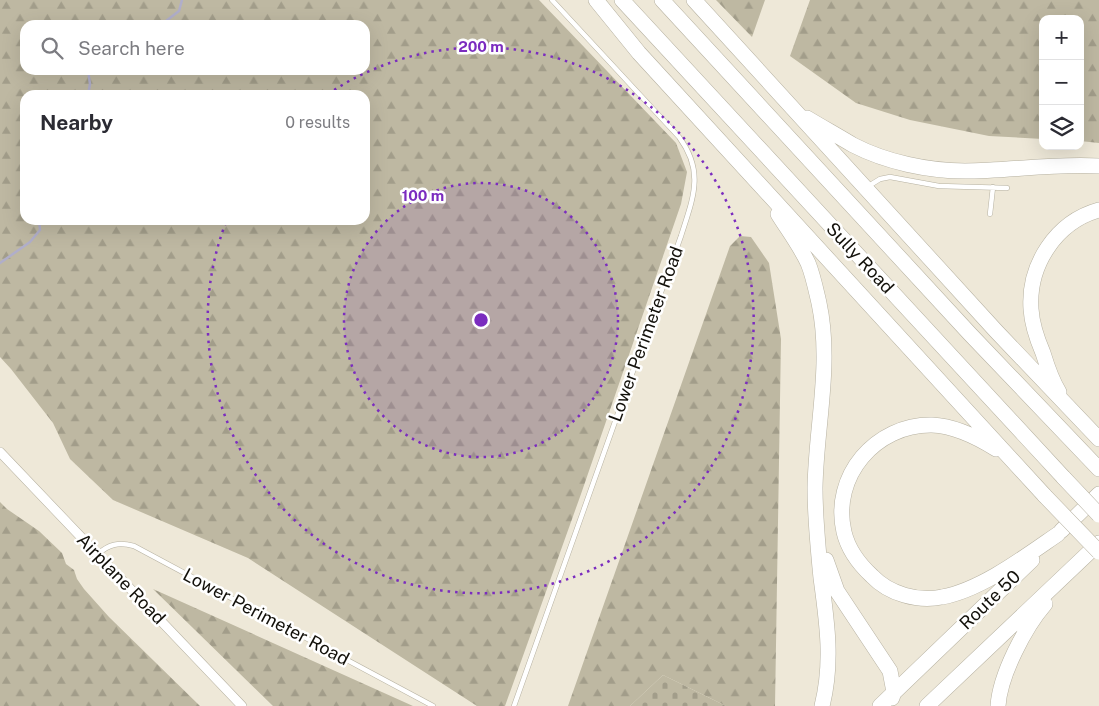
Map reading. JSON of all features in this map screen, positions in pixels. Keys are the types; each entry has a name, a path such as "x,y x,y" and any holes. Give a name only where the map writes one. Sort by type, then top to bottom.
{"highway":[{"path":"596,0 639,53 1045,496 1099,552"},
{"name":"Sully Road","path":"622,0 1099,515"},
{"name":"Sully Road","path":"662,0 970,334 1094,463"},
{"path":"694,0 989,324 1099,439"},
{"path":"794,110 854,145 894,160 922,167 964,171 1058,166 1099,166"},
{"path":"756,179 808,262 819,303 824,345 824,367 816,458 816,518 829,651 828,676 822,706"},
{"path":"1086,427 1058,390 1047,366 1034,330 1031,300 1036,272 1047,248 1053,240 1075,221 1099,210"},
{"path":"1010,458 983,441 959,431 933,425 907,428 895,432 874,444 861,456 852,471 842,501 844,532 856,559 875,580 891,590 908,596 934,598 958,593 996,574 1058,534"},
{"name":"Route 50","path":"880,706 891,699 1099,494"},
{"path":"816,518 826,561 837,591 890,671 891,699"},
{"name":"Route 50","path":"927,706 1099,543"},
{"path":"998,706 1007,670 1016,650 1038,612 1084,557"}],"street":[{"name":"Airplane Road","path":"0,452 242,706"}],"lane":[{"name":"Lower Perimeter Road","path":"514,706 681,236 693,196 695,180 691,157 679,137 552,0"},
{"path":"865,188 880,179 890,177 939,186 1007,188"},
{"path":"990,214 993,187"},
{"name":"Lower Perimeter Road","path":"97,554 106,547 115,544 134,546 433,706"}],"green space":[{"path":"0,0 539,0 676,143 687,172 681,204 581,494 505,706 477,706 248,558 113,500 70,459 53,423 0,357"},
{"path":"716,0 765,0 752,37"},
{"path":"810,0 1099,0 1099,143 1084,141 1084,15 1039,15 1039,139 989,136 910,120 856,103 790,56"},
{"path":"740,236 751,237 769,263 781,339 775,706 726,706 663,675 630,706 568,706 730,246"},
{"path":"0,502 39,531 62,553 66,564 74,570 77,579 84,589 109,617 200,706 0,706"},
{"path":"153,589 413,706 273,706"},
{"path":"663,675 726,706 630,706"}],"waterway":[{"path":"167,20 179,11 182,0"},
{"path":"89,75 89,90"},
{"path":"0,263 30,242 40,230 40,225"}]}
